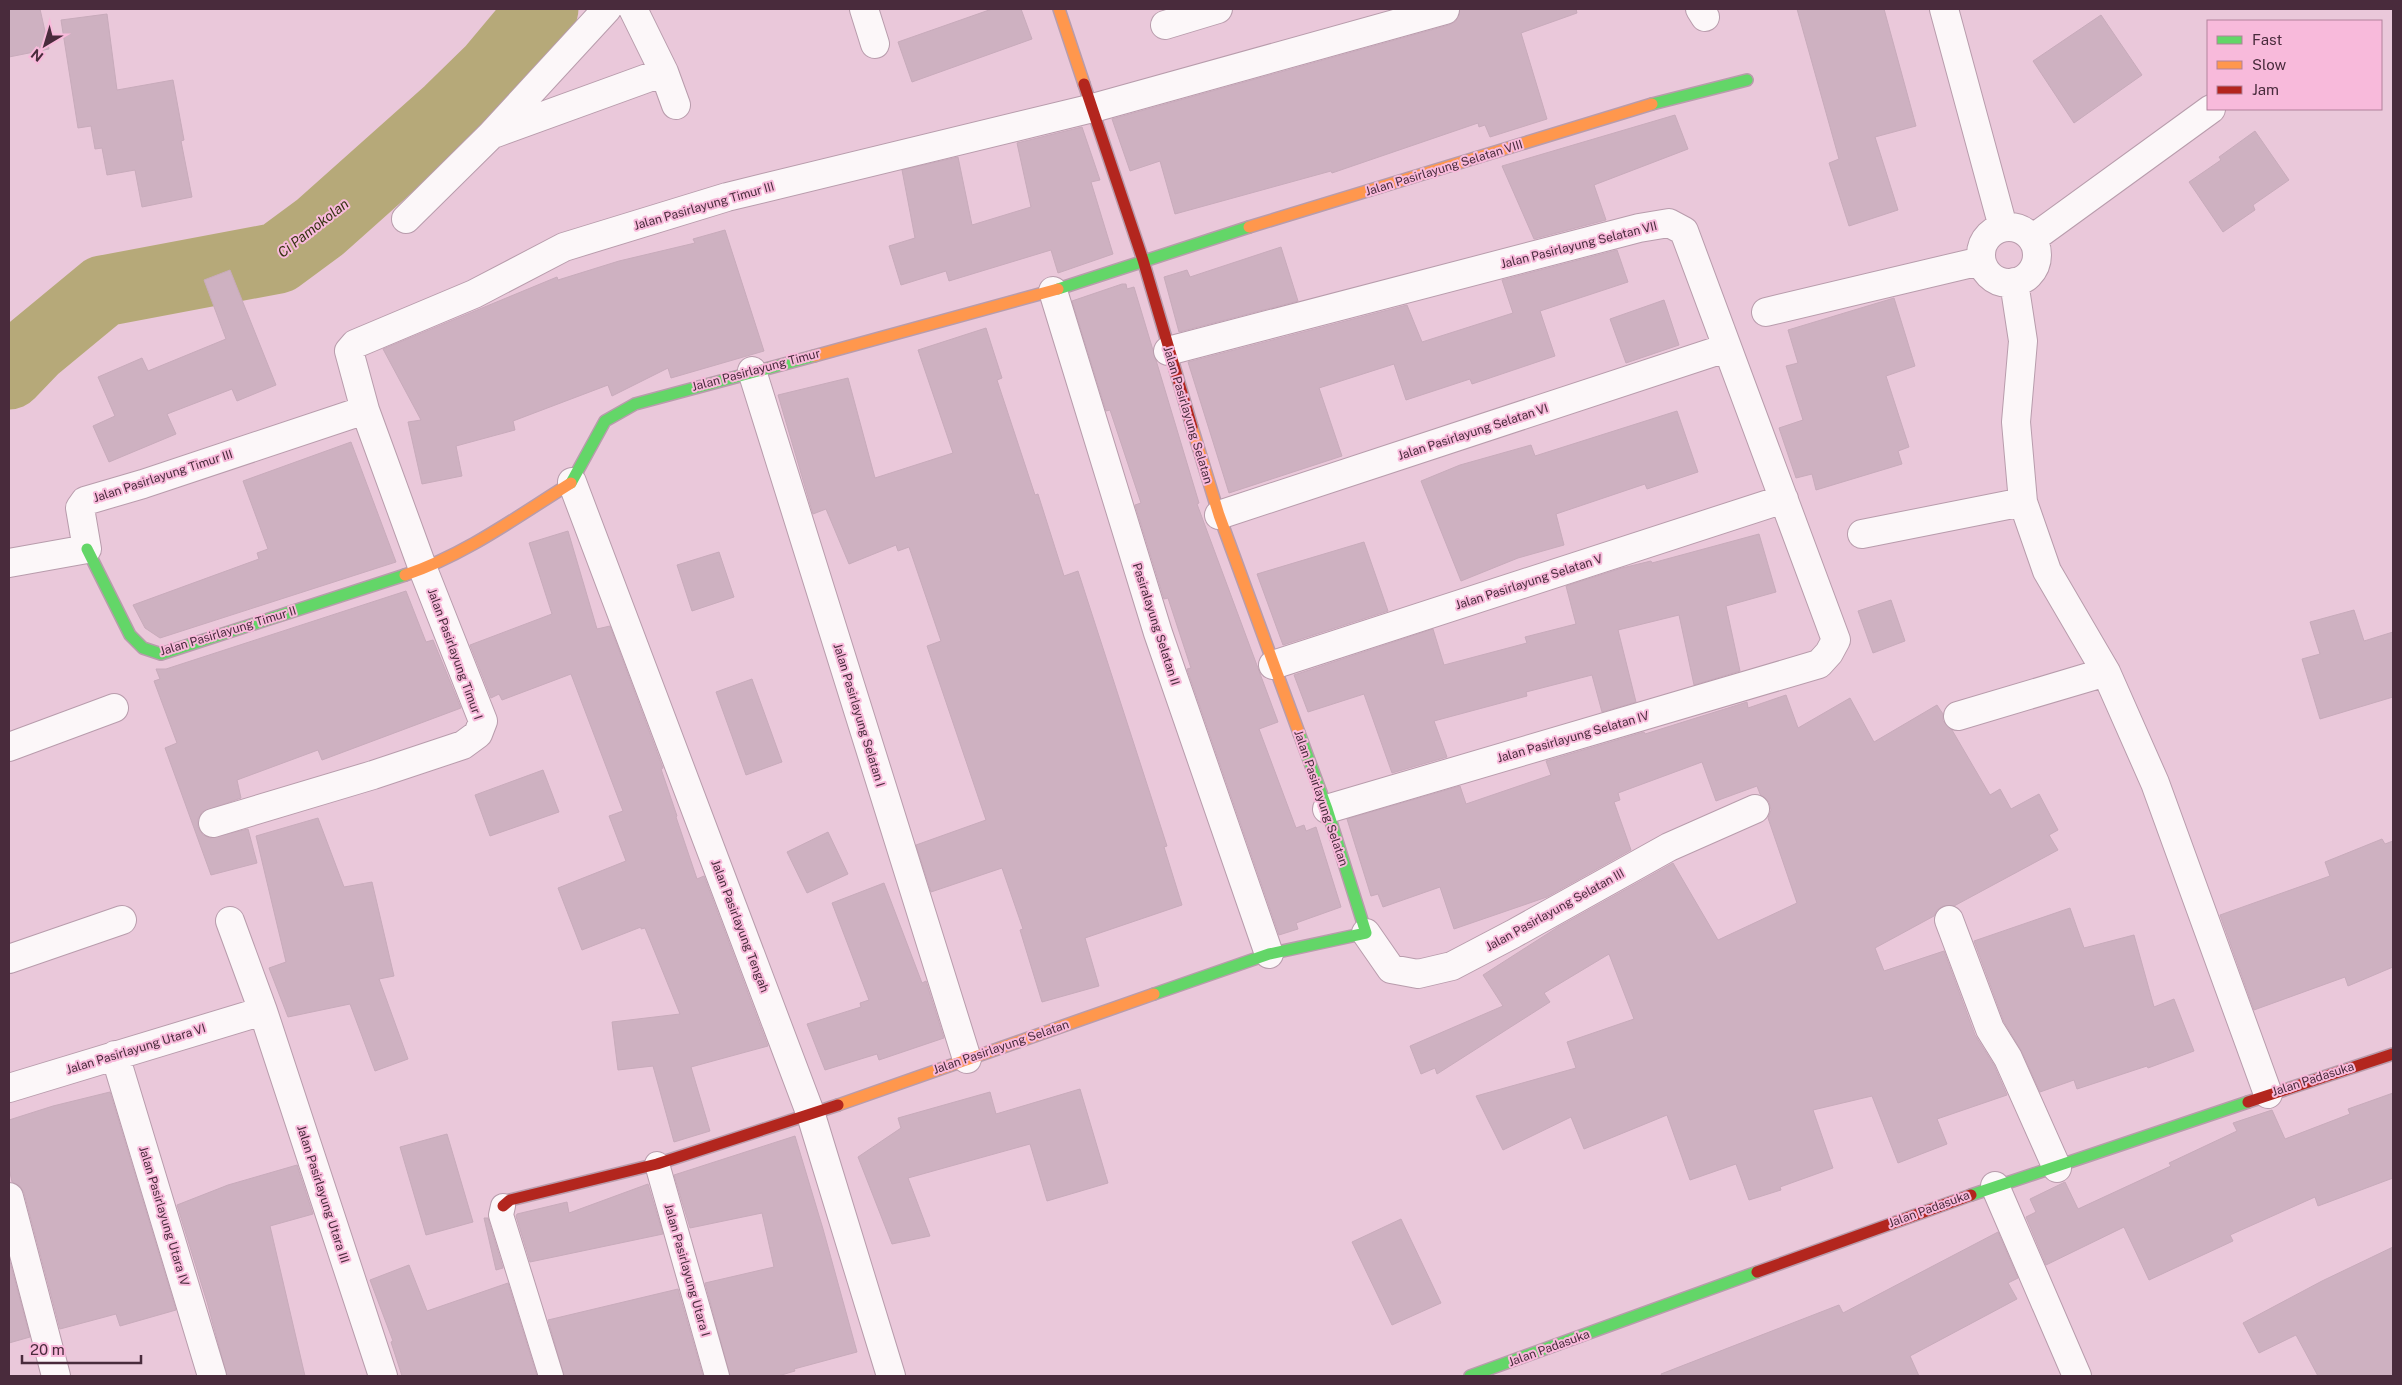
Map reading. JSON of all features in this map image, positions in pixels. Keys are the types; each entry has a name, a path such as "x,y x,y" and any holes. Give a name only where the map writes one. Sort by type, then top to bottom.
{"street":[{"path":"406,219 491,135 607,9"},
{"path":"633,9 664,72 676,105"},
{"path":"864,9 874,44"},
{"name":"Jalan Pasirlayung Selatan","path":"503,1206 510,1200 657,1164 812,1116 967,1058 1269,954 1366,933 1327,809 1219,515 1168,351 1143,260 1059,9"},
{"path":"1165,25 1218,9"},
{"path":"1944,9 2003,227"},
{"path":"1093,108 1445,10"},
{"path":"491,135 664,72"},
{"name":"Jalan Pasirlayung Selatan VIII","path":"1143,260 1628,111 1747,80"},
{"name":"Jalan Pasirlayung Timur III","path":"352,367 349,351 355,344 474,294 564,246 726,197 1093,108"},
{"path":"2032,239 2209,110"},
{"name":"Jalan Pasirlayung Selatan VII","path":"1168,351 1639,228 1669,223 1684,231 1836,640 1829,653 1819,664"},
{"path":"2003,227 2019,229 2032,239 2036,249 2037,260 2025,278 2014,282 2006,282 1990,276 1981,261 1981,250 1985,240 1993,232 2003,227"},
{"name":"Jalan Pasirlayung Timur","path":"423,569 474,543 572,482 605,421 635,404 1053,291 1143,260"},
{"path":"1766,312 1981,261"},
{"path":"2014,282 2023,341 2016,422 2023,502 2047,570 2106,672 2155,783 2268,1094"},
{"name":"Pasiralayung Selatan II","path":"1053,291 1158,633 1269,954"},
{"name":"Jalan Pasirlayung Selatan VI","path":"1219,515 1726,348"},
{"name":"Jalan Pasirlayung Timur I","path":"213,823 382,772 463,745 478,734 483,721 423,569 365,410 352,367"},
{"name":"Jalan Pasirlayung Selatan I","path":"752,371 967,1058"},
{"name":"Jalan Pasirlayung Timur III","path":"87,549 80,508 85,501 143,484 365,410"},
{"name":"Jalan Pasirlayung Tengah","path":"572,482 812,1116 886,1375"},
{"name":"Jalan Pasirlayung Selatan V","path":"1273,665 1784,500"},
{"path":"1862,534 2023,502"},
{"path":"9,563 87,549"},
{"name":"Jalan Pasirlayung Timur II","path":"87,549 130,635 150,653 161,654 423,569"},
{"name":"Jalan Pasirlayung Selatan IV","path":"1327,809 1819,664"},
{"path":"1958,716 2106,672"},
{"path":"9,747 114,708"},
{"name":"Jalan Pasirlayung Selatan III","path":"1366,933 1391,969 1418,974 1452,966 1670,847 1755,809"},
{"path":"10,954 122,920"},
{"path":"1949,920 1990,1029 2008,1058 2057,1168"},
{"name":"Jalan Pasirlayung Utara III","path":"230,922 263,1011 383,1376"},
{"name":"Jalan Pasirlayung Utara VI","path":"9,1088 263,1011"},
{"name":"Jalan Padasuka","path":"1470,1376 1995,1186 2057,1168 2268,1094 2393,1054"},
{"name":"Jalan Pasirlayung Utara IV","path":"115,1055 212,1376"},
{"path":"1995,1186 2077,1376"},
{"path":"9,1197 56,1376"}],"lane":[{"name":"Jalan Pasirlayung Utara I","path":"657,1164 717,1376"},
{"path":"503,1206 501,1215 551,1376"}],"building":[{"path":"9,9 40,9 49,49 9,57"},
{"path":"992,9 1021,9 1032,39 912,82 898,42"},
{"path":"1460,9 1576,9 1577,13 1521,33 1547,119 1490,137 1485,125 1479,127 1478,123 1332,173 1331,171 1175,214 1160,161 1130,171 1112,119 1449,25 1456,21"},
{"path":"1797,9 1884,9 1916,126 1875,137 1898,210 1849,226 1829,163 1839,159"},
{"path":"107,14 117,90 173,80 184,140 181,141 192,197 142,207 135,170 107,175 102,148 95,149 91,126 78,128 61,20"},
{"path":"2101,15 2142,75 2074,123 2033,61"},
{"path":"1675,115 1688,149 1594,185 1606,220 1534,239 1502,166"},
{"path":"1082,127 1100,180 1091,182 1113,254 1058,273 1051,250 949,281 946,271 901,285 889,246 915,238 902,170 958,157 972,225 1031,207 1017,143"},
{"path":"2255,131 2289,180 2253,205 2255,210 2223,232 2189,182 2221,160 2219,157"},
{"path":"725,230 764,351 671,378 668,368 612,396 608,385 513,421 515,430 456,446 462,476 422,484 408,422 421,420 383,349 557,277 558,280 619,261 695,243 693,239"},
{"path":"1281,247 1298,301 1179,332 1164,277 1187,270 1190,277"},
{"path":"1617,250 1628,282 1540,311 1555,356 1472,384 1470,379 1406,400 1394,364 1319,388 1342,456 1229,493 1188,362 1407,305 1422,342 1513,313 1502,280"},
{"path":"230,270 276,385 237,401 232,389 167,414 176,434 109,462 93,426 115,416 98,377 142,358 148,371 226,339 204,280"},
{"path":"1126,284 1127,289 1134,287 1199,503 1197,504 1278,722 1259,729 1296,828 1304,825 1306,831 1316,827 1341,907 1296,923 1298,929 1279,935 1187,669 1191,668 1168,598 1164,599 1135,505 1141,503 1110,410 1106,411 1072,301"},
{"path":"1894,298 1915,366 1886,376 1909,447 1898,451 1902,464 1816,490 1812,474 1796,478 1779,428 1803,420 1786,366 1798,363 1788,330"},
{"path":"1664,300 1679,345 1626,363 1610,319"},
{"path":"986,328 1002,378 997,380 1035,495 1038,494 1064,576 1078,571 1167,846 1164,847 1182,905 1085,938 1099,986 1042,1002 1020,930 1023,929 1002,868 931,892 916,845 986,820 927,646 941,641 909,547 898,551 896,545 849,564 826,509 813,514 778,395 848,378 875,478 953,453 918,350"},
{"path":"1677,411 1698,472 1647,489 1645,484 1556,514 1564,545 1518,558 1461,581 1421,481 1460,465 1531,445 1535,456"},
{"path":"351,442 396,562 160,638 145,628 133,605 259,559 257,553 268,549 243,481"},
{"path":"568,531 597,629 610,626 663,768 661,769 697,879 704,876 768,1046 691,1067 710,1131 674,1142 653,1066 618,1070 612,1022 680,1014 645,928 641,929 641,927 582,950 558,888 626,861 609,816 623,811 571,674 502,700 499,694 491,698 470,645 552,614 529,543"},
{"path":"1759,534 1776,592 1726,606 1740,671 1694,685 1679,615 1618,630 1636,702 1602,712 1592,675 1526,692 1527,696 1434,721 1447,757 1392,773 1364,694 1308,712 1294,675 1433,629 1444,665 1527,643 1525,637 1576,624 1566,586 1622,568 1651,561 1652,563"},
{"path":"1364,542 1388,611 1283,645 1257,574"},
{"path":"719,552 734,597 692,611 677,565"},
{"path":"406,591 426,642 433,640 461,708 322,760 318,750 237,780 241,798 202,812 198,819 198,827 203,835 210,838 248,829 257,863 211,875 165,748 177,743 154,681 160,679 156,669 166,669"},
{"path":"1891,600 1905,641 1873,653 1858,611"},
{"path":"2354,610 2364,641 2393,632 2393,697 2320,719 2302,659 2320,654 2310,622"},
{"path":"752,679 782,762 746,775 716,692"},
{"path":"1786,695 1798,728 1850,698 1874,742 1937,705 1943,714 1943,721 1952,730 1990,795 2000,789 2011,809 2039,794 2058,830 2049,835 2058,850 1954,906 1943,906 1937,910 1934,916 1875,948 1884,971 1944,951 1975,1035 1994,1065 2007,1095 1937,1119 1947,1144 1898,1163 1872,1096 1813,1110 1833,1168 1780,1187 1781,1190 1749,1200 1736,1164 1690,1180 1667,1115 1584,1149 1571,1117 1503,1150 1476,1096 1576,1068 1567,1042 1634,1019 1609,954 1544,993 1550,1002 1437,1074 1435,1068 1421,1074 1410,1046 1503,1006 1483,975 1558,927 1673,863 1718,940 1797,903 1768,818 1771,810 1769,802 1760,794 1757,786 1716,801 1702,762 1618,793 1620,800 1614,802 1631,850 1547,897 1454,929 1440,887 1383,907 1378,894 1371,896 1347,819 1460,786 1466,804 1551,775 1546,761 1644,732 1645,734 1747,702 1748,708"},
{"path":"543,770 559,812 490,836 475,795"},
{"path":"318,818 344,887 372,882 394,976 379,979 408,1059 375,1071 350,1004 288,1017 269,968 286,962 256,836"},
{"path":"828,832 848,874 807,893 787,852"},
{"path":"2382,839 2385,844 2393,841 2393,967 2348,986 2345,977 2254,1010 2220,915 2330,876 2325,862"},
{"path":"884,883 922,983 926,981 944,1038 879,1060 877,1054 825,1070 807,1024 861,1007 860,1003 869,1000 832,903"},
{"path":"2070,908 2084,948 2134,935 2154,1007 2174,999 2194,1051 2148,1068 2147,1066 2077,1089 2074,1080 2040,1092 2022,1052 2004,1022 1974,941"},
{"path":"1080,1089 1108,1183 1047,1201 1030,1144 908,1178 930,1236 892,1244 858,1157 901,1128 898,1118 990,1092 996,1114"},
{"path":"110,1092 176,1310 120,1326 116,1314 60,1329 24,1193 20,1186 12,1182 9,1168 9,1120 53,1106"},
{"path":"2393,1093 2393,1178 2318,1206 2315,1197 2230,1235 2233,1241 2149,1280 2124,1227 2046,1265 2026,1217 2036,1212 2030,1199 2065,1182 2078,1209 2171,1166 2169,1163 2237,1131 2233,1123 2272,1110 2285,1139 2350,1114 2348,1109"},
{"path":"447,1134 473,1222 426,1235 400,1147"},
{"path":"795,1136 857,1352 794,1369 795,1371 778,1376 730,1376 705,1283 774,1267 762,1213 690,1228 674,1175"},
{"path":"297,1165 313,1214 270,1226 305,1376 227,1376 207,1302 177,1205 228,1185"},
{"path":"648,1184 663,1234 530,1262 517,1214 567,1202 569,1213"},
{"path":"484,1218 488,1218 503,1268 496,1270"},
{"path":"1401,1219 1441,1303 1392,1325 1352,1242"},
{"path":"1998,1232 2018,1278 2008,1283 2017,1299 1910,1356 1919,1376 1662,1376 1661,1374 1839,1305 1843,1313"},
{"path":"2393,1247 2393,1376 2318,1376 2296,1335 2259,1353 2243,1323 2322,1281"},
{"path":"9,1258 30,1337 9,1343"},
{"path":"409,1265 427,1311 508,1283 537,1376 402,1376 391,1342 393,1341 370,1280"},
{"path":"678,1289 703,1376 564,1376 548,1320"}],"waterway":[{"name":"Ci Pamokolan","path":"9,374 34,348 103,291 278,258 320,227 449,112 491,71 543,9"}],"traffic: fast":[{"path":"1652,104 1747,80"},
{"path":"1058,289 1249,227"},
{"path":"571,483 605,421 635,404 814,356"},
{"path":"87,549 130,635 143,648 161,654 405,575"},
{"path":"1154,994 1269,954 1366,933 1327,809 1299,733"},
{"path":"1971,1195 2248,1102"},
{"path":"1470,1376 1757,1272"}],"traffic: slow":[{"path":"1059,9 1084,84"},
{"path":"1249,227 1652,104"},
{"path":"814,356 1058,289"},
{"path":"1192,427 1219,515 1299,733"},
{"path":"405,575 427,567 470,546 571,483"},
{"path":"838,1105 1154,994"}],"traffic: jam":[{"path":"1084,84 1143,260 1192,427"},
{"path":"2248,1102 2393,1054"},
{"path":"503,1206 510,1200 657,1164 838,1105"},
{"path":"1757,1272 1971,1195"}]}
